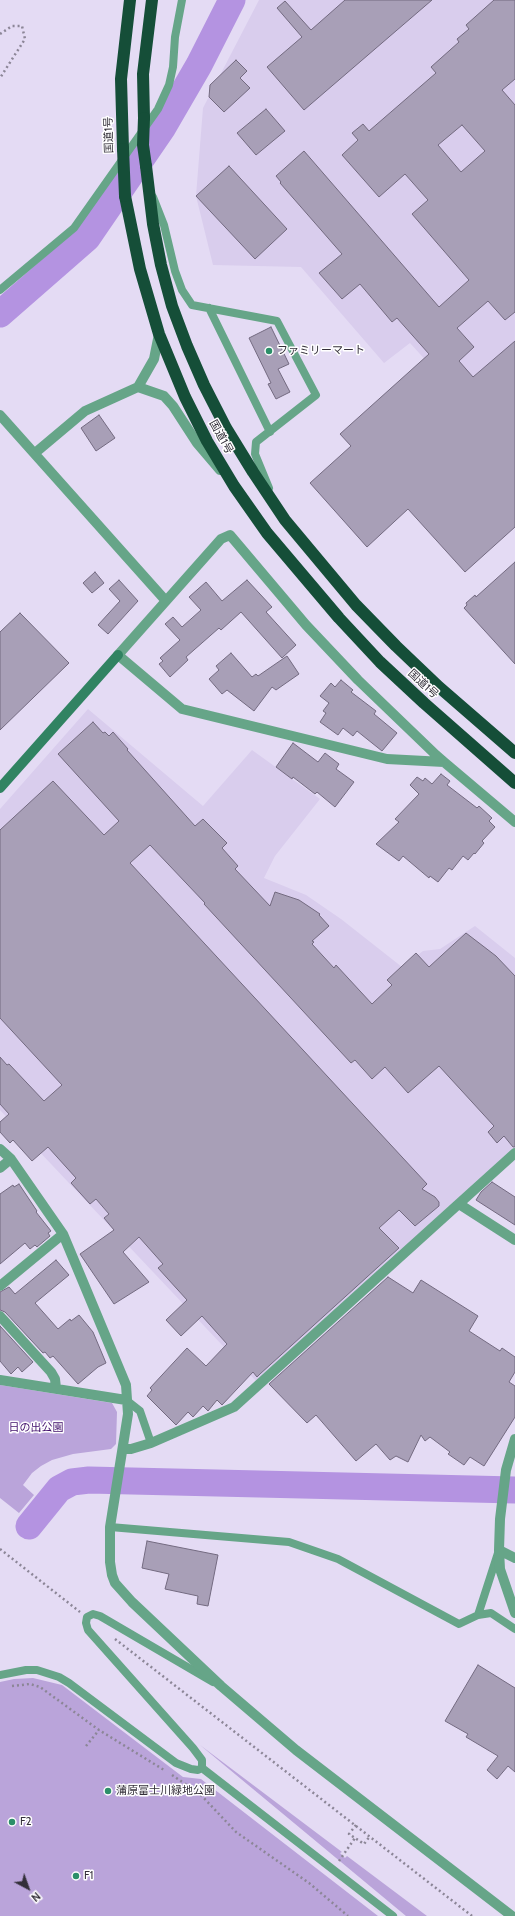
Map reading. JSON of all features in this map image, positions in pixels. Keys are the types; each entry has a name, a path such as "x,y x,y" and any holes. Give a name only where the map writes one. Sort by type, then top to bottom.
{"highway":[{"name":"国道1号","path":"130,0 121,79 122,150 125,196 140,269 159,334 185,397 207,441 234,486 267,533 344,624 380,662 424,703 515,783"},
{"name":"国道1号","path":"152,0 144,74 143,145 161,265 172,306 187,346 226,428 285,520 346,593 396,646 439,687 515,754"}],"street":[{"path":"35,453 85,411 138,387 154,358 159,334"},
{"path":"138,387 164,396 173,406 197,443 234,486"},
{"path":"0,415 166,601"},
{"path":"0,788 221,539 230,535 306,625 358,680 444,762 515,822"},
{"path":"118,655 182,709 387,759 444,762"},
{"path":"0,1149 11,1159 63,1234 126,1385 128,1414 110,1527 110,1562 115,1583 132,1602 221,1686 296,1750 512,1916"},
{"path":"122,1452 151,1443 234,1407 460,1204 515,1152"},
{"path":"0,1168 11,1159"},
{"path":"460,1204 515,1240"},
{"path":"0,1286 63,1234"},
{"path":"0,1316 51,1372 56,1379 56,1388"},
{"path":"0,1380 126,1400"},
{"path":"515,1439 506,1470 500,1519 499,1550 500,1569 515,1613"},
{"path":"499,1550 515,1558"}],"lane":[{"path":"0,290 74,228 158,109 169,85 173,67 175,37 182,0"},
{"path":"148,184 164,225 175,271 182,290 192,305 277,322 316,395 256,442 255,454 270,490 285,520"},
{"path":"209,308 270,432"},
{"path":"126,1400 140,1411 151,1443"},
{"path":"110,1527 289,1542 338,1559 459,1624 478,1615 491,1613 515,1629"},
{"path":"478,1615 499,1550"},
{"path":"202,1768 202,1760 193,1748 88,1630 86,1624 88,1617 93,1614 100,1616 186,1668 221,1686"},
{"path":"0,1675 26,1670 37,1670 59,1677 176,1763 191,1769 198,1770 202,1768"},
{"path":"202,1768 393,1916"}],"path":[{"path":"0,34 12,26 22,26 25,39 0,78"},
{"path":"0,1549 67,1602"},
{"path":"114,1638 472,1916"},
{"path":"12,1686 30,1684 40,1687 100,1730 200,1794 236,1832 309,1883 348,1916"},
{"path":"86,1746 100,1730"},
{"path":"356,1825 349,1834 364,1844 370,1836"},
{"path":"343,1855 355,1838"}],"shaded area":[{"path":"259,0 515,0 515,402 487,428 410,343 384,363 301,267 213,265 196,196 203,108"},
{"path":"88,709 203,806 252,750 320,799 275,856 264,878 306,895 341,919 402,967 423,951 440,949 475,926 515,958 515,1146 257,1382 0,1110 0,809"}],"green space":[{"name":"日の出公園","path":"0,1385 112,1403 117,1412 116,1444 111,1449 73,1454 52,1460 41,1466 32,1473 23,1485 34,1495 19,1513 0,1498"},
{"name":"蒲原富士川緑地公園","path":"33,1678 62,1685 183,1777 201,1779 378,1916 0,1916 0,1682 14,1679"},
{"path":"200,1745 342,1852 340,1853 345,1858 347,1856 427,1916 406,1916"}],"building":[{"path":"345,0 432,0 304,110 267,67 302,37 277,8 285,1 311,30"},
{"path":"494,0 515,0 515,79 502,90 515,105 515,312 505,320 488,301 457,328 474,347 459,361 473,377 515,341 515,527 465,572 408,509 367,547 310,483 351,446 340,434 429,354 397,318 392,322 360,284 342,299 319,273 342,254 280,183 281,182 276,176 304,151 439,307 469,280 412,214 428,200 405,174 379,197 342,155 358,140 352,133 363,124 369,131 436,73 431,67 459,42 457,39 469,29 466,25","holes":["462,125 485,151 461,172 438,145"]},
{"path":"236,60 247,71 240,78 250,88 224,112 209,97 210,85"},
{"path":"266,109 285,131 256,155 237,133"},
{"path":"229,166 287,229 255,259 196,196"},
{"path":"271,327 289,364 278,369 290,392 276,399 268,384 271,383 249,338"},
{"path":"99,415 115,438 96,451 81,428"},
{"path":"515,562 515,664 464,608 467,605 466,603 475,595 476,597"},
{"path":"95,572 104,583 92,593 83,583"},
{"path":"119,580 138,601 108,634 98,625 120,601 109,589"},
{"path":"247,580 272,607 266,612 296,645 282,658 241,612 221,630 219,628 186,657 188,660 170,677 159,664 163,661 160,658 180,640 165,624 173,617 182,627 201,610 189,597 206,582 222,601"},
{"path":"20,613 69,663 0,730 0,632"},
{"path":"231,653 252,677 256,674 258,676 287,656 299,674 276,690 272,687 254,711 227,690 222,694 209,679 219,670 216,666"},
{"path":"341,680 353,690 351,692 376,711 374,714 397,733 382,751 357,731 353,736 343,728 338,735 320,722 326,713 323,711 329,703 320,696 331,683 335,687"},
{"path":"93,722 103,733 105,732 109,736 113,732 128,749 127,750 195,826 203,819 227,843 222,848 238,866 235,869 270,906 275,892 299,900 320,914 319,915 329,926 312,941 314,942 312,944 334,968 336,965 372,1004 392,985 387,980 416,953 429,967 466,933 496,956 515,976 515,1147 513,1147 504,1136 497,1143 488,1132 494,1126 439,1066 408,1093 385,1067 372,1079 355,1060 351,1063 150,845 130,863 427,1184 422,1189 435,1197 439,1202 439,1206 415,1226 399,1210 379,1228 399,1248 257,1377 253,1372 222,1405 217,1400 208,1411 203,1406 193,1417 188,1412 176,1425 147,1396 152,1390 150,1388 187,1348 206,1366 227,1344 202,1316 181,1336 166,1320 187,1300 158,1268 163,1264 139,1237 123,1252 149,1282 114,1304 80,1254 114,1230 104,1218 109,1214 96,1199 90,1204 71,1183 76,1178 48,1147 32,1161 13,1140 10,1143 0,1132 0,1122 9,1114 0,1104 0,1057 7,1065 9,1064 44,1101 62,1085 0,1018 0,830 53,781 104,835 119,821 58,754"},
{"path":"293,743 318,762 325,753 339,764 336,769 354,782 335,807 317,792 315,794 293,777 292,779 276,767"},
{"path":"441,774 450,781 447,785 477,808 479,806 492,818 489,821 495,827 482,841 484,843 475,854 474,853 468,860 463,856 452,870 449,868 438,882 430,876 429,878 403,856 399,861 376,844 399,822 395,819 419,794 410,785 417,777 423,781 425,778 432,784"},
{"path":"492,1182 515,1197 515,1225 476,1200 481,1192"},
{"path":"19,1184 37,1211 36,1212 51,1231 48,1233 50,1236 37,1247 35,1245 30,1249 25,1243 0,1264 0,1194 13,1185 14,1187"},
{"path":"56,1260 69,1275 35,1303 58,1329 70,1319 71,1321 79,1315 93,1332 106,1363 98,1367 78,1384 53,1356 50,1358 45,1352 43,1353 5,1312 0,1310 0,1292 9,1287 15,1294"},
{"path":"388,1277 413,1293 421,1280 478,1316 469,1331 500,1351 502,1348 515,1357 515,1372 509,1382 515,1386 515,1417 484,1466 470,1457 464,1465 448,1454 450,1452 430,1437 425,1441 421,1435 408,1462 396,1456 390,1460 376,1444 356,1461 316,1415 307,1423 269,1384"},
{"path":"0,1326 33,1362 22,1372 18,1367 11,1374 0,1361"},
{"path":"147,1541 218,1555 208,1606 197,1604 198,1596 165,1589 169,1574 142,1568"},
{"path":"478,1665 515,1688 515,1772 508,1766 497,1779 487,1770 498,1756 466,1737 468,1734 445,1721"}],"waterway":[{"path":"0,314 87,238 163,127 199,65 232,0"},
{"path":"29,1526 59,1489 72,1482 89,1480 515,1490"}],"place":[{"name":"ファミリーマート","path":"269,351"},
{"name":"蒲原富士川緑地公園","path":"108,1791"},
{"name":"F2","path":"12,1822"},
{"name":"F1","path":"76,1876"}]}
